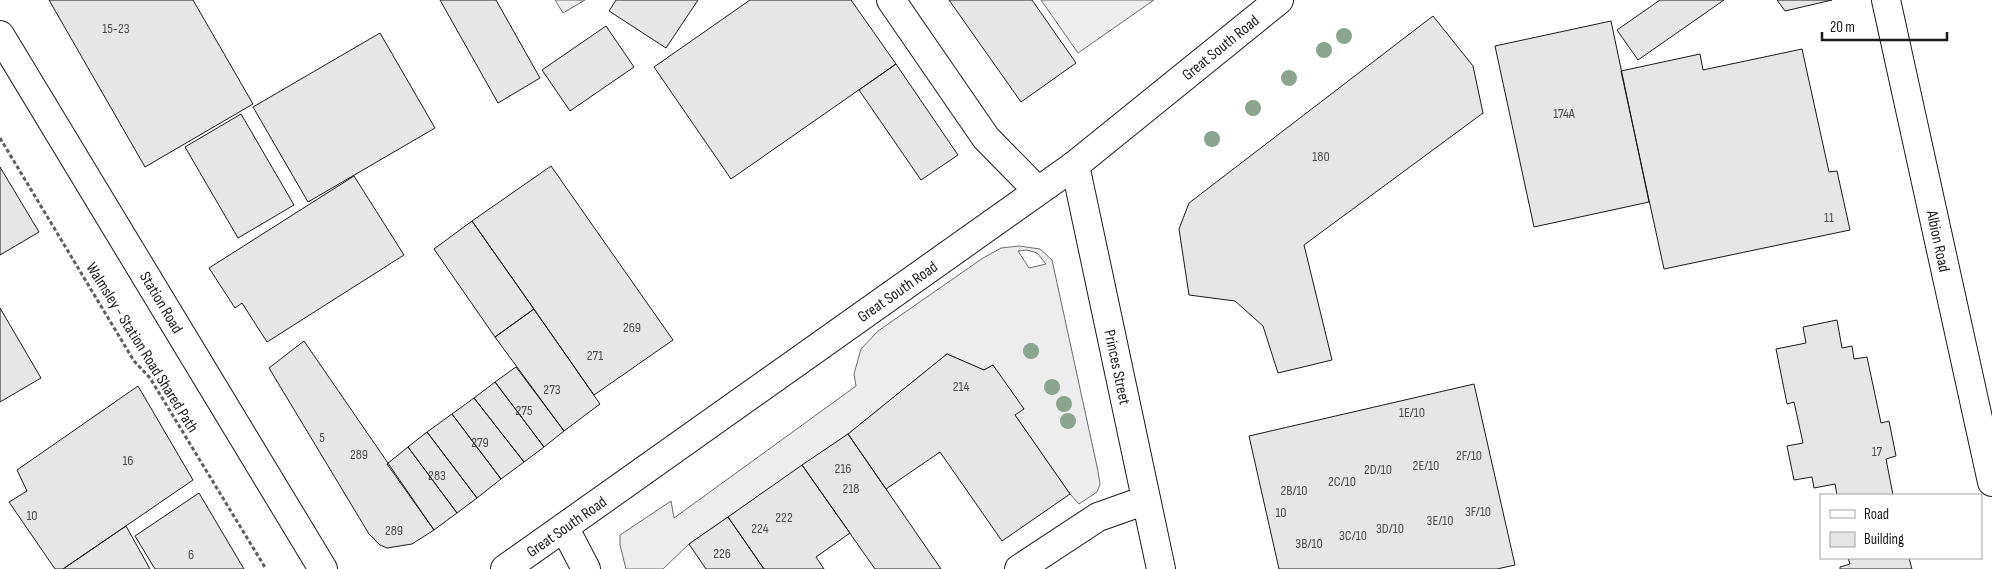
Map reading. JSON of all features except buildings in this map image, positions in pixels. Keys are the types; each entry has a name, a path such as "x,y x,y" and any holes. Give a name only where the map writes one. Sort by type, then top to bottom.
{"street":[{"path":"891,0 986,138 1038,191"},
{"name":"Great South Road","path":"505,569 1075,164 1279,0"},
{"name":"Albion Road","path":"1886,0 1992,482"},
{"name":"Station Road","path":"0,35 323,569"},
{"name":"Princes Street","path":"1075,164 1161,569"},
{"path":"1018,569 1098,517 1146,500"},
{"path":"564,527 586,569"}],"path":[{"name":"Walmsley - Station Road Shared Path","path":"0,138 134,361 150,378 266,569"}],"shaded area":[{"path":"555,0 585,0 563,13"},
{"path":"1041,0 1154,0 1078,53"},
{"path":"1019,246 1040,249 1052,260 1098,471 1100,484 1097,492 1079,504 1070,494 1015,415 993,365 984,370 947,354 848,434 689,544 663,569 626,569 620,545 620,535 671,501 674,518 856,386 854,374 861,349 878,331 983,258 1001,248","holes":["1027,250 1037,253 1046,264 1029,268 1018,251"]}]}
